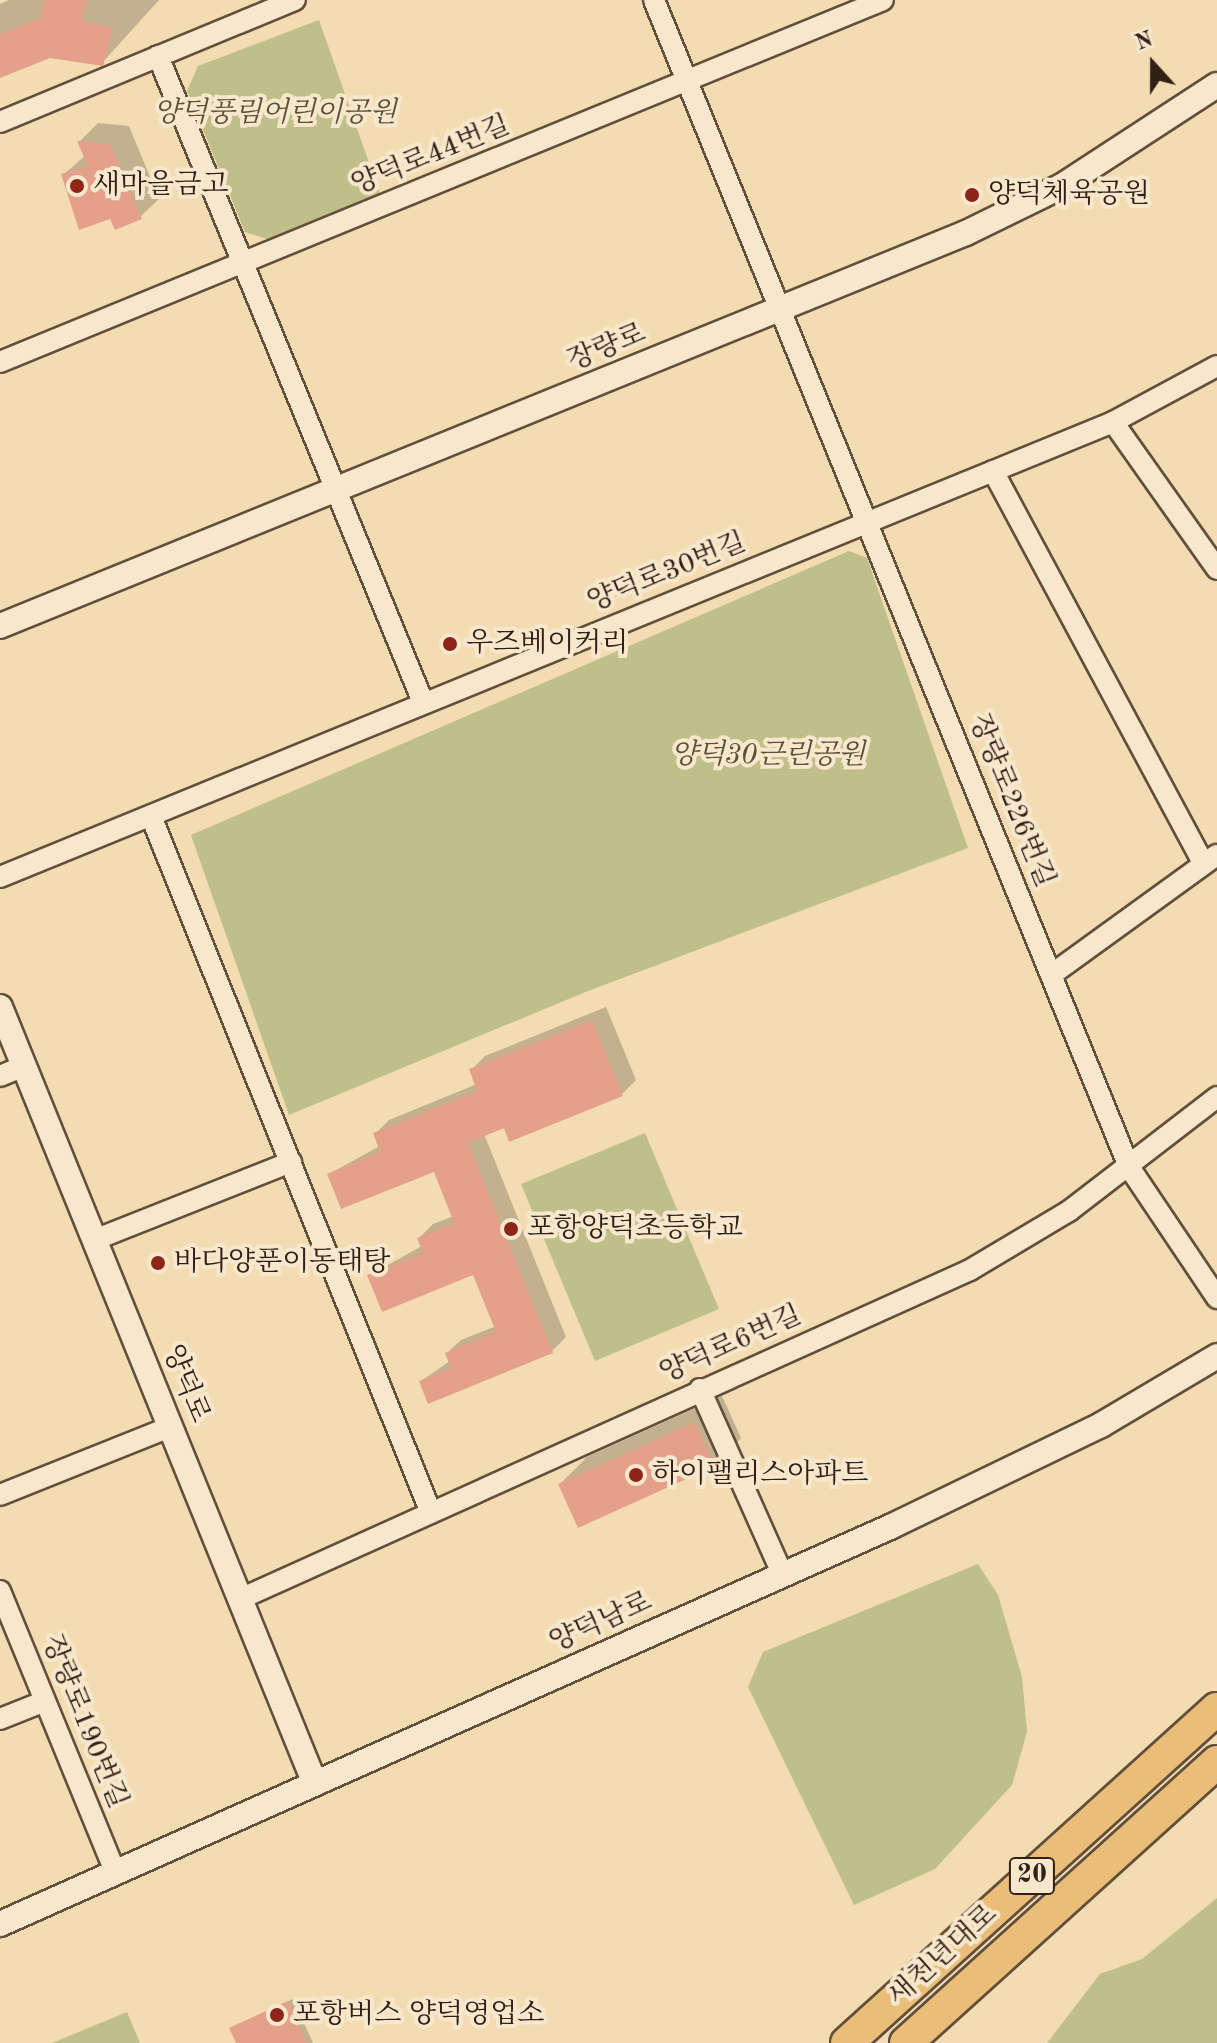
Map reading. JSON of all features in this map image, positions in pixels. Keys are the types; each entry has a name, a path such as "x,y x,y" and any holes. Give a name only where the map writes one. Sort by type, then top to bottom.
{"main road":[{"name":"새천년대로","path":"847,2043 1217,1709"},
{"name":"새천년대로","path":"906,2043 1217,1762"}],"street":[{"path":"0,122 295,0"},
{"name":"장량로226번길","path":"654,0 779,310 870,521 1129,1167 1217,1298"},
{"name":"양덕로44번길","path":"0,362 883,0"},
{"path":"158,56 340,490 423,702"},
{"name":"장량로","path":"0,626 340,490 1016,210 1217,85"},
{"name":"양덕로30번길","path":"0,877 1113,422 1217,366"},
{"path":"1113,422 1217,569"},
{"path":"993,471 1210,859 1051,975"},
{"path":"151,816 431,1513"},
{"name":"양덕로","path":"0,1007 315,1784"},
{"path":"0,1076 24,1066"},
{"name":"양덕로6번길","path":"240,1599 1006,1251 1129,1167 1217,1097"},
{"path":"94,1240 291,1162"},
{"name":"양덕남로","path":"0,1924 1050,1451 1217,1356"},
{"path":"700,1389 782,1573"},
{"path":"0,1495 170,1427"},
{"name":"장량로190번길","path":"0,1591 116,1874"},
{"path":"0,1719 45,1701"}],"green space":[{"name":"양덕풍림어린이공원","path":"319,20 380,194 267,239 245,232 187,91 198,66"},
{"name":"양덕30근린공원","path":"849,551 867,558 968,848 588,991 289,1115 191,835"},
{"path":"645,1133 719,1309 595,1361 521,1184"},
{"path":"978,1564 998,1595 1022,1677 1027,1732 1012,1785 935,1869 854,1905 748,1687 763,1652"},
{"path":"1217,1898 1217,2043 1047,2043 1100,1974 1142,1959"},
{"path":"127,2012 140,2043 52,2043"}],"building":[{"path":"45,0 87,0 82,20 113,28 103,66 50,58 0,78 0,34 40,18"},
{"path":"77,141 110,144 142,219 115,230 110,219 79,230 61,174 88,166"},
{"path":"592,1020 623,1096 509,1142 504,1128 468,1143 553,1353 428,1404 419,1381 451,1368 445,1353 496,1332 473,1275 382,1312 367,1275 423,1253 417,1238 454,1223 434,1172 341,1209 327,1174 380,1152 373,1133 477,1091 469,1069"},
{"name":"하이팰리스아파트","path":"695,1422 715,1466 578,1528 558,1484"},
{"name":"포항버스 양덕영업소","path":"288,2001 307,2043 236,2043 229,2028"}],"place":[{"name":"새마을금고","path":"77,186"},
{"name":"양덕체육공원","path":"972,195"},
{"name":"우즈베이커리","path":"450,644"},
{"name":"포항양덕초등학교","path":"511,1229"},
{"name":"바다양푼이동태탕","path":"158,1263"},
{"name":"하이팰리스아파트","path":"636,1475"},
{"name":"포항버스 양덕영업소","path":"277,2015"}]}
